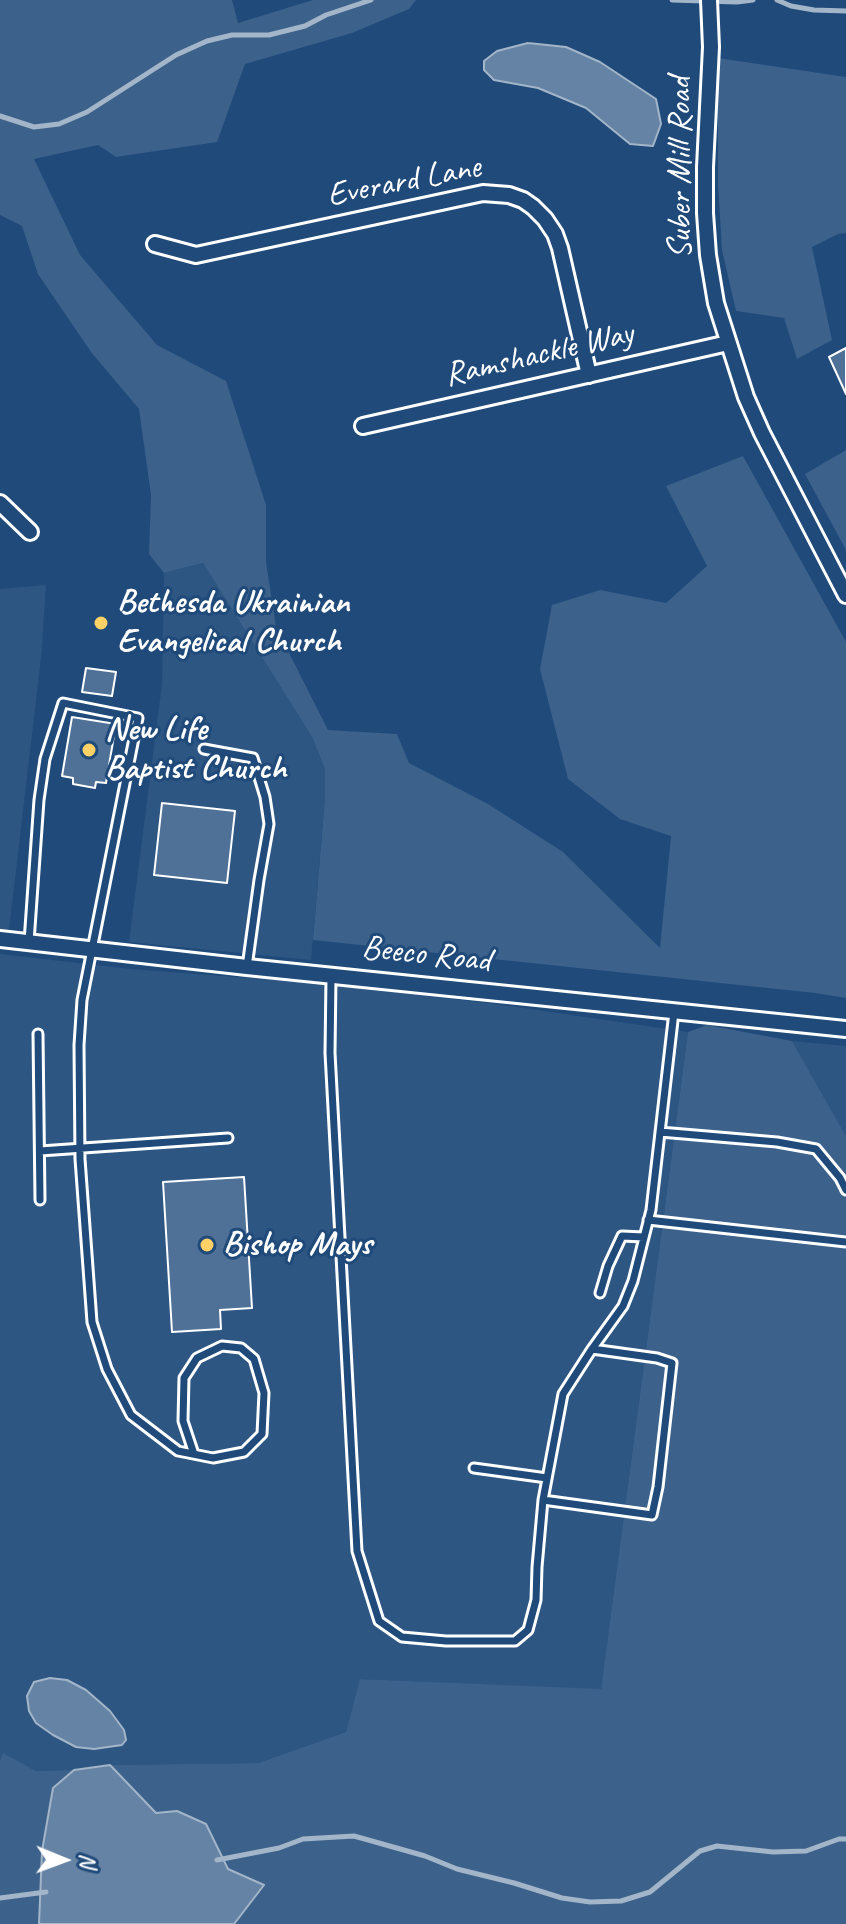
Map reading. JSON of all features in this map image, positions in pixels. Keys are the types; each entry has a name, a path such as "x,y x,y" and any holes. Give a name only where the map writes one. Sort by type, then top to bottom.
{"street":[{"name":"Suber Mill Road","path":"709,8 711,47 705,213 716,303 746,397 762,433 846,595"},
{"name":"Everard Lane","path":"155,244 196,255 483,193 509,195 533,207 555,234 589,375"},
{"name":"Ramshackle Way","path":"363,426 728,343"},
{"path":"0,503 30,532"},
{"name":"Beeco Road","path":"0,939 846,1029"}],"lane":[{"path":"29,942 39,800 45,759 63,703 138,718 82,1000 79,1148 92,1322 107,1369 131,1415 178,1451 213,1458 244,1452 262,1434 264,1393 254,1359 241,1348 222,1346 197,1358 184,1378 183,1421 194,1454"},
{"path":"204,749 253,758 265,797 269,824 247,967"},
{"path":"331,974 331,1068 357,1551 379,1621 402,1637 446,1641 515,1641 528,1630 536,1600 543,1500 563,1394 623,1306 644,1237 674,1012"},
{"path":"38,1034 40,1200"},
{"path":"660,1132 816,1149 846,1190"},
{"path":"40,1151 228,1138"},
{"path":"648,1220 846,1242"},
{"path":"600,1293 622,1236 644,1237"},
{"path":"543,1500 652,1515 672,1363 592,1349"},
{"path":"474,1468 547,1478"}],"shaded area":[{"path":"0,0 232,0 238,23 313,0 416,0 409,9 352,33 245,64 217,142 116,157 98,145 34,159 80,255 157,345 226,381 266,505 266,562 276,627 328,730 397,734 409,763 488,804 563,852 660,948 671,836 620,819 568,779 540,669 552,605 600,590 666,603 707,566 666,486 743,456 846,642 846,998 313,940 325,769 312,737 203,563 164,573 149,554 151,495 139,409 91,352 38,274 22,226 0,215"},
{"path":"528,43 566,47 600,62 656,99 661,124 653,146 630,144 586,108 538,88 494,80 484,70 484,61 497,51"},
{"path":"718,58 846,77 846,233 812,247 832,340 797,359 784,318 736,311 722,250 718,185"},
{"path":"846,450 846,550 805,474"},
{"path":"203,563 312,737 325,769 311,960 129,942 162,684 164,573"},
{"path":"46,585 41,658 9,930 0,929 0,589"},
{"path":"0,954 131,969 312,983 496,1004 688,1032 601,1690 361,1679 346,1732 258,1763 110,1765 36,1771 3,1754 0,1760"},
{"path":"707,1025 792,1041 846,1136 846,1924 234,1924 264,1885 228,1869 206,1824 177,1811 156,1813 110,1765 258,1763 346,1732 360,1679 601,1689 688,1032"},
{"path":"792,1041 846,1046 846,1136"},
{"path":"50,1678 67,1680 86,1690 110,1711 124,1730 126,1740 122,1745 94,1749 76,1747 36,1723 29,1711 27,1696 34,1682"},
{"path":"3,1753 36,1771 74,1770 53,1788 42,1851 39,1924 0,1924 0,1760"},
{"path":"110,1765 156,1813 177,1811 206,1824 228,1869 264,1885 234,1924 39,1924 42,1851 53,1788 74,1770"}],"building":[{"path":"846,348 846,394 829,357"},
{"path":"86,668 116,672 112,696 82,692"},
{"name":"New Life Baptist Church","path":"72,717 116,724 106,783 96,782 95,788 73,784 73,778 62,776"},
{"path":"162,803 235,811 227,883 154,875"},
{"name":"Bishop Mays","path":"244,1177 252,1308 220,1310 221,1329 172,1332 163,1182"}],"waterway":[{"path":"0,116 34,127 59,124 87,112 176,55 207,41 232,35 269,35 305,26 326,15 371,0"},
{"path":"672,0 753,0"},
{"path":"777,0 814,10 846,11"},
{"path":"217,1860 279,1848 303,1839 354,1836 562,1898 590,1902 621,1901 650,1892 700,1851 717,1846 773,1852 806,1851 846,1839"},
{"path":"0,1898 46,1892"}],"place":[{"name":"Bethesda Ukrainian Evangelical Church","path":"101,623"},
{"name":"New Life Baptist Church","path":"89,750"},
{"name":"Bishop Mays","path":"207,1245"}]}
